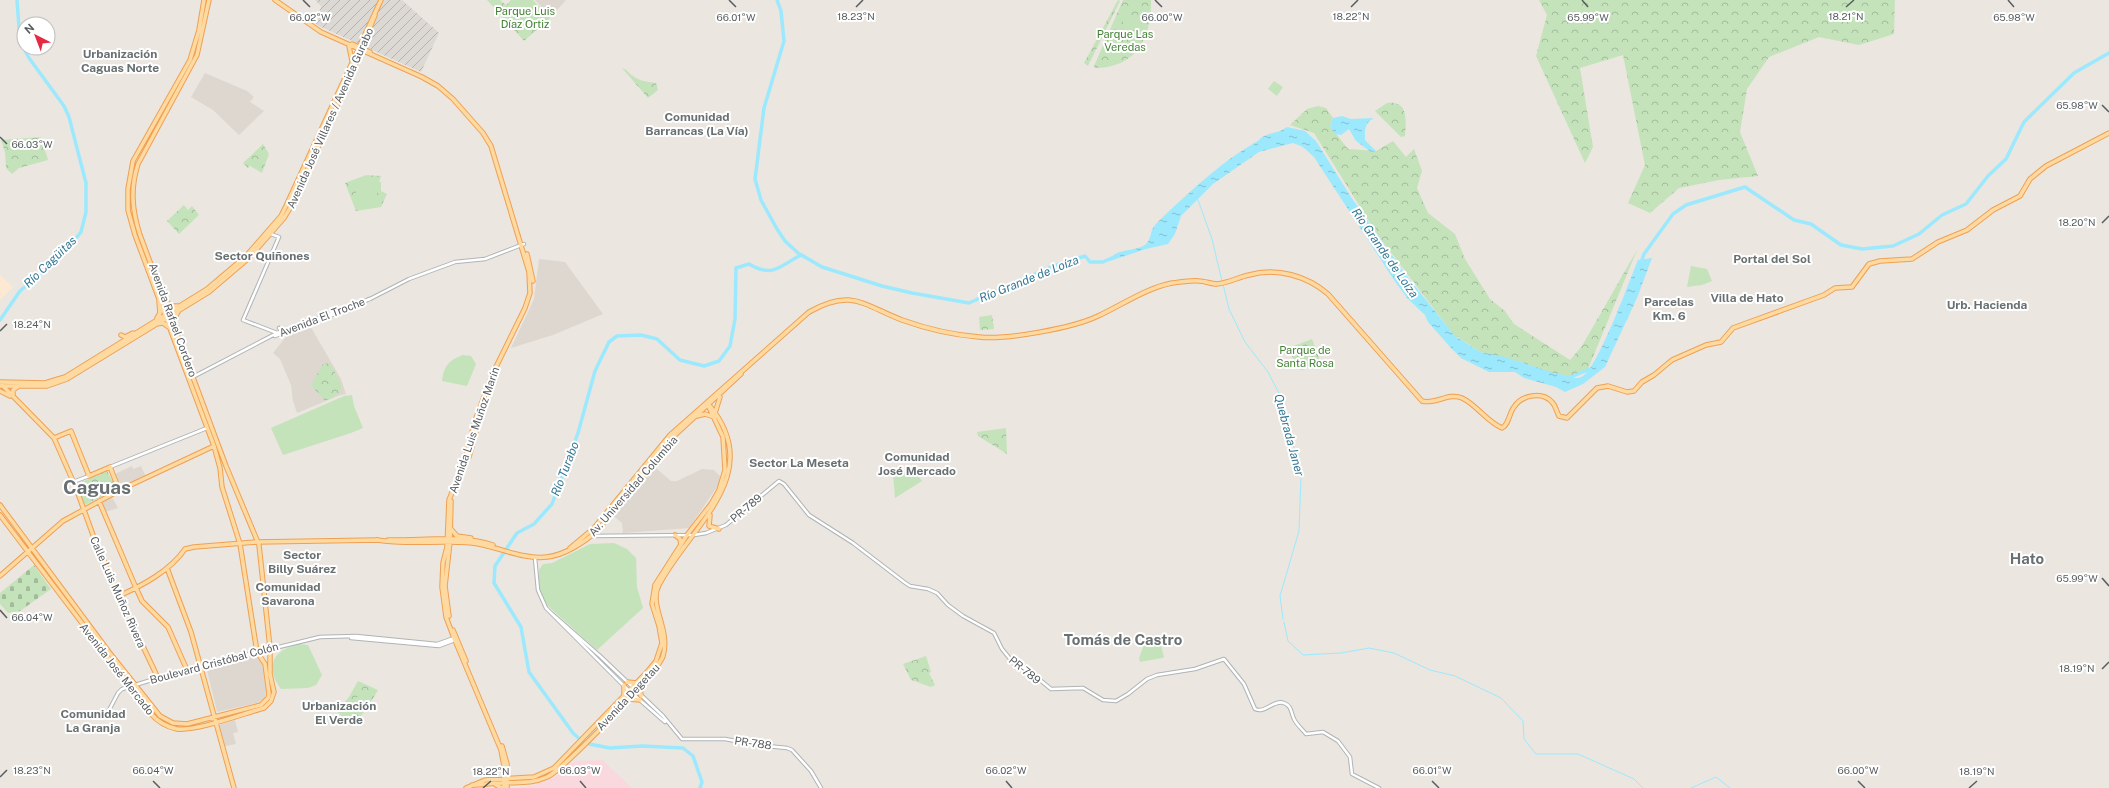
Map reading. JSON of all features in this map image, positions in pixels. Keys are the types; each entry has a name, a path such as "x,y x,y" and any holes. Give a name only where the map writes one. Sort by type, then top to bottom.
{"main road":[{"name":"Avenida Rafael Cordero","path":"168,314 157,292 135,235 128,210 128,189 134,161 190,60 199,30 204,0"},
{"name":"Avenida Rafael Cordero","path":"209,0 197,55 138,164 134,178 132,198 134,218 164,298 189,380 214,446 220,468 222,487 240,544 257,652"},
{"name":"Avenida Luis Muñoz Marín","path":"274,0 317,30 349,45 360,48"},
{"name":"Avenida Luis Muñoz Marín","path":"278,0 315,26 422,77 438,86 453,99 483,133 491,146 523,244 530,279 528,303 501,357 475,421 466,458 449,500 449,540 442,570 442,591 445,612 498,743 506,771 505,788"},
{"name":"Avenida José Villares / Avenida Gurabo","path":"192,300 232,269 281,216 352,62 364,40 381,0"},
{"path":"354,44 364,40 367,52 358,58"},
{"path":"349,45 352,62"},
{"name":"Avenida José Villares / Avenida Gurabo","path":"0,383 37,387 59,382 110,352 156,320 179,308 235,272 270,234 290,208 358,58 360,48"},
{"name":"Av. Universidad Columbia","path":"449,540 499,548 536,558 558,555 592,536 660,447 682,424 809,312 819,306 836,301 849,300 864,302 902,320 937,330 988,338 1037,332 1079,324 1172,283 1197,280 1218,284 1261,272 1279,272 1318,286 1337,303 1422,401 1426,402 1450,397 1462,398 1502,428 1506,425 1514,405 1522,400 1536,395 1547,397 1553,403 1559,416 1567,418 1598,388 1608,386 1626,392 1634,390 1642,382 1654,375 1672,360 1706,345 1721,342 1733,328 1824,295 1835,288 1852,287 1869,264 1880,260 1912,259 1938,242 1964,232 1994,210 2020,196 2030,179 2046,166 2109,133"},
{"path":"132,198 128,210 134,218"},
{"path":"156,320 160,309 157,292"},
{"path":"155,325 163,324 173,330 175,317 179,308 171,306 164,298"},
{"name":"Avenida José Villares / Avenida Gurabo","path":"0,383 6,381 45,383 58,380 146,328 155,325 168,314"},
{"path":"121,335 125,337 146,328"},
{"name":"Avenida Rafael Cordero","path":"173,330 194,377 257,542 270,648"},
{"path":"110,352 120,343"},
{"name":"Avenida Luis Muñoz Marín","path":"456,639 449,618 445,594 452,499 469,457 477,424 501,357"},
{"name":"Av. Universidad Columbia","path":"570,548 594,528 662,449 722,393 744,370"},
{"path":"0,383 13,398"},
{"path":"682,424 708,406 725,385"},
{"path":"13,398 13,389 20,386"},
{"path":"0,391 13,398"},
{"path":"694,418 705,414 715,415 716,406 722,393"},
{"name":"Calle Luis Muñoz Rivera","path":"13,398 54,438 79,495 119,596 158,678"},
{"name":"Avenida Degetau","path":"639,684 659,664 665,647 666,636 656,598 657,587 665,573 712,509 724,487 729,470 730,456 725,434 715,415 708,406"},
{"name":"Avenida Degetau","path":"466,788 472,785 489,782 515,781 528,783 554,774 628,700 656,661 662,643 662,635 652,604 652,593 658,579 711,504 719,490 725,470 724,441 715,415"},
{"path":"54,438 71,432 89,476 110,468 119,488"},
{"path":"0,576 62,522 119,488 214,446"},
{"path":"99,501 142,601 168,627 187,670"},
{"name":"Avenida José Mercado","path":"0,505 135,685 156,711 173,723 187,724 261,705 266,701 269,694 263,660 257,652"},
{"path":"712,509 708,523 710,527 719,529"},
{"path":"578,541 592,536 607,513"},
{"name":"Avenida José Mercado","path":"0,515 151,714 166,726 189,729 264,708 270,704 274,692 270,674 270,648"},
{"path":"450,528 457,536 476,540"},
{"path":"598,530 599,536"},
{"path":"675,535 680,539 681,545"},
{"path":"119,596 136,588 176,562 185,550 257,542 449,540"},
{"name":"Av. Universidad Columbia","path":"449,540 476,540 495,545 499,548"},
{"path":"21,557 22,544"},
{"path":"167,568 191,632 234,788"},
{"path":"442,570 445,594 445,612"},
{"path":"263,660 270,660"},
{"name":"Boulevard Cristóbal Colón","path":"158,678 201,666"},
{"path":"624,697 625,684 639,684 640,698 628,700"},
{"name":"Avenida Degetau","path":"515,781 547,772 557,766 620,700 633,691"},
{"path":"489,782 500,777 506,771 515,781 511,788"},
{"path":"489,782 505,788"}],"street":[{"path":"270,234 279,237 243,320 276,335"},
{"name":"Avenida El Troche","path":"189,380 282,332 370,298 433,269 455,262 485,259 523,244"},
{"name":"Avenida El Troche","path":"276,335 358,306 370,298"},
{"path":"279,328 282,332"},
{"path":"269,338 270,331"},
{"path":"110,468 208,428 214,432"},
{"path":"73,482 89,476"},
{"name":"PR-789","path":"592,536 694,535 719,529 738,516 773,484 779,481 784,484 809,515 853,543 910,586 928,588 937,593 948,605 963,616 994,633 1002,649 1011,660 1030,671 1051,689 1082,688 1103,700 1116,701 1147,680 1157,676 1195,669 1224,659 1244,684 1254,709 1262,710 1278,703 1285,704 1289,707 1294,720 1306,734 1323,732 1338,741 1350,757 1352,774 1378,788"},
{"name":"PR-788","path":"536,558 539,594 544,606 585,648 633,691 682,739 725,739 757,745 787,748 792,750 811,771 821,788"},
{"name":"PR-788","path":"551,613 585,642 625,684"},
{"name":"Boulevard Cristóbal Colón","path":"201,666 320,637 349,637 437,644 456,639"},
{"path":"582,645 585,642"},
{"path":"585,648 588,645"},
{"name":"Boulevard Cristóbal Colón","path":"106,716 118,693 135,685 158,678"}],"shaded area":[{"path":"315,0 402,0 439,33 421,72 316,24 321,6"},
{"path":"535,0 566,0 551,17"},
{"path":"205,73 247,91 254,97 250,102 264,111 239,135 213,110 191,97"},
{"path":"539,259 565,262 603,314 553,335 511,348 534,299"},
{"path":"0,275 13,287 0,300"},
{"path":"309,324 341,379 346,394 297,413 293,401 291,385 280,359 273,353 289,333"},
{"path":"651,464 671,481 677,481 702,469 714,470 720,476 719,484 689,528 623,533 622,523 611,514"},
{"path":"132,466 133,469 141,466 146,477 123,489 115,474"},
{"path":"112,497 118,508 105,512 101,502"},
{"path":"255,653 262,664 266,690 265,698 257,703 217,712 206,666"},
{"path":"235,720 238,732 233,733 236,744 225,746 219,725"},
{"path":"602,760 632,788 515,788 534,785 557,776 568,765 576,761"}],"green space":[{"name":"Parque Luis Díaz Ortiz","path":"487,0 500,0 506,5 511,0 533,0 550,18 524,41"},
{"path":"513,0 530,0 532,5 533,15 531,23 523,36 503,15 503,9"},
{"path":"1118,0 1120,1 1088,66 1084,63"},
{"name":"Parque Las Veredas","path":"1123,0 1151,0 1151,14 1145,38 1139,48 1121,63 1109,67 1095,68 1094,66"},
{"path":"1539,0 1895,0 1894,34 1859,45 1819,37 1769,57 1747,89 1740,132 1758,176 1719,180 1679,188 1650,213 1628,203 1645,165 1623,55 1580,68 1593,147 1585,163 1536,56 1547,15"},
{"path":"1141,5 1148,14 1143,17 1147,22 1143,25 1136,17 1140,13 1137,8"},
{"path":"1126,8 1132,16 1128,20 1126,18 1131,25 1127,28 1121,19 1125,16 1121,11"},
{"path":"1107,43 1117,47 1112,58 1102,53"},
{"path":"622,68 638,79 656,83 658,90 648,98"},
{"path":"1274,81 1283,87 1277,96 1268,89"},
{"path":"1387,103 1394,103 1403,108 1406,118 1405,136 1401,137 1375,111"},
{"path":"1318,106 1326,108 1333,118 1330,126 1348,149 1376,151 1393,141 1406,157 1414,149 1422,171 1417,188 1428,213 1455,234 1465,259 1490,299 1505,311 1514,324 1570,360 1582,346 1637,250 1588,369 1566,379 1480,352 1453,334 1377,234 1314,133 1290,125 1307,109"},
{"path":"41,137 48,160 19,168 12,174 6,168 5,152 1,140"},
{"path":"263,144 269,154 262,173 250,166 248,168 243,163"},
{"path":"366,175 381,176 379,182 381,182 381,191 387,194 381,207 356,211 345,183"},
{"path":"379,178 379,188 376,197 365,207 360,209 354,184"},
{"path":"184,205 188,210 192,206 199,215 179,234 167,221"},
{"path":"1691,266 1707,269 1712,281 1702,285 1687,287"},
{"path":"992,315 994,329 980,330 979,317"},
{"name":"Parque de Santa Rosa","path":"1312,339 1321,363 1303,370 1298,369 1288,348"},
{"path":"463,355 471,356 476,364 467,386 442,381 444,371 448,364 454,359"},
{"path":"330,363 340,381 341,389 333,397 325,401 311,385 323,364"},
{"path":"352,395 354,406 363,428 283,455 271,428 344,396"},
{"path":"1006,428 1007,454 978,436 977,432"},
{"path":"107,471 117,489 85,505 77,484"},
{"path":"895,472 916,473 922,481 895,498 893,474"},
{"path":"614,543 627,549 636,558 637,587 643,608 597,650 547,605 539,588 539,570 543,564 552,563 590,544"},
{"path":"34,565 51,589 20,611 8,613 0,604 0,593"},
{"path":"1154,637 1160,641 1164,657 1140,662 1139,658 1145,642"},
{"path":"299,644 308,645 322,675 316,685 308,688 281,689 273,673 272,666 274,660 283,650"},
{"path":"926,656 931,672 929,673 935,685 931,687 911,680 903,664"},
{"path":"358,681 378,690 366,710 351,727 337,711 349,697"},
{"path":"357,697 360,697 368,703 361,715 354,707"}],"water":[{"path":"1342,116 1351,119 1374,118 1368,122 1365,140 1376,151 1371,152 1356,141 1349,129 1341,135 1335,134 1330,126 1333,118"},
{"path":"1287,127 1305,131 1316,141 1351,197 1406,275 1455,336 1480,352 1505,357 1572,378 1580,378 1590,369 1605,340 1638,260 1652,258 1637,298 1605,367 1583,384 1565,392 1556,387 1524,378 1515,372 1489,372 1461,358 1428,322 1425,315 1408,299 1396,283 1314,157 1303,147 1293,143 1259,152 1213,184 1181,216 1175,234 1168,244 1146,249 1110,261 1112,257 1120,252 1141,247 1146,244 1150,238 1153,228 1158,222 1200,183 1233,156 1264,136"}],"waterway":[{"name":"Río Cagüitas","path":"0,320 20,291 63,255 81,232 86,212 86,183 69,117 64,106 29,58 20,41 17,0"},
{"name":"Río Grande de Loíza","path":"777,0 781,11 784,41 764,108 755,179 761,200 777,229 785,241 798,253 822,267 882,286 969,303 1053,266 1085,256 1090,262 1103,262 1114,257"},
{"name":"Río Grande de Loíza","path":"1641,263 1644,254 1673,214 1686,205 1745,187 1794,220 1811,224 1841,245 1862,249 1893,246 1919,234 1942,215 1966,204 1988,176 2006,159 2024,122 2074,73 2109,53"},
{"name":"Quebrada Janer","path":"1198,200 1212,239 1222,281"},
{"name":"Río Turabo","path":"700,788 702,782 693,756 683,748 642,746 610,748 584,743 573,733 529,672 521,627 494,583 495,566 517,533 534,524 552,504 578,433 595,371 609,342 617,336 641,335 657,339 680,360 704,366 719,361 730,346 735,319 736,268 749,264 757,268 770,270 781,267 801,255"},
{"name":"Quebrada Janer","path":"1223,284 1229,309 1245,342 1268,372 1282,399 1301,477 1299,531 1280,596 1283,619"},
{"name":"Río Grande de Loíza","path":"1566,379 1590,369"},
{"name":"Quebrada Janer","path":"1284,622 1288,641 1303,655 1341,653 1369,648 1394,653 1430,670 1455,676 1501,698 1523,721 1524,739 1536,754 1578,754 1634,779 1643,788"},
{"name":"Quebrada Janer","path":"1691,788 1716,777 1730,788"}],"district":[{"name":"Urbanización Caguas Norte","path":"120,61"},
{"name":"Comunidad Barrancas (La Vía)","path":"697,124"},
{"name":"Sector Quiñones","path":"262,256"},
{"name":"Portal del Sol","path":"1772,259"},
{"name":"Villa de Hato","path":"1747,298"},
{"name":"Urb. Hacienda","path":"1987,305"},
{"name":"Parcelas Km. 6","path":"1669,309"},
{"name":"Sector La Meseta","path":"799,463"},
{"name":"Comunidad José Mercado","path":"917,464"},
{"name":"Caguas","path":"97,487"},
{"name":"Hato","path":"2027,559"},
{"name":"Sector Billy Suárez","path":"302,562"},
{"name":"Comunidad Savarona","path":"288,594"},
{"name":"Tomás de Castro","path":"1123,640"},
{"name":"Urbanización El Verde","path":"339,713"},
{"name":"Comunidad La Granja","path":"93,721"}]}
